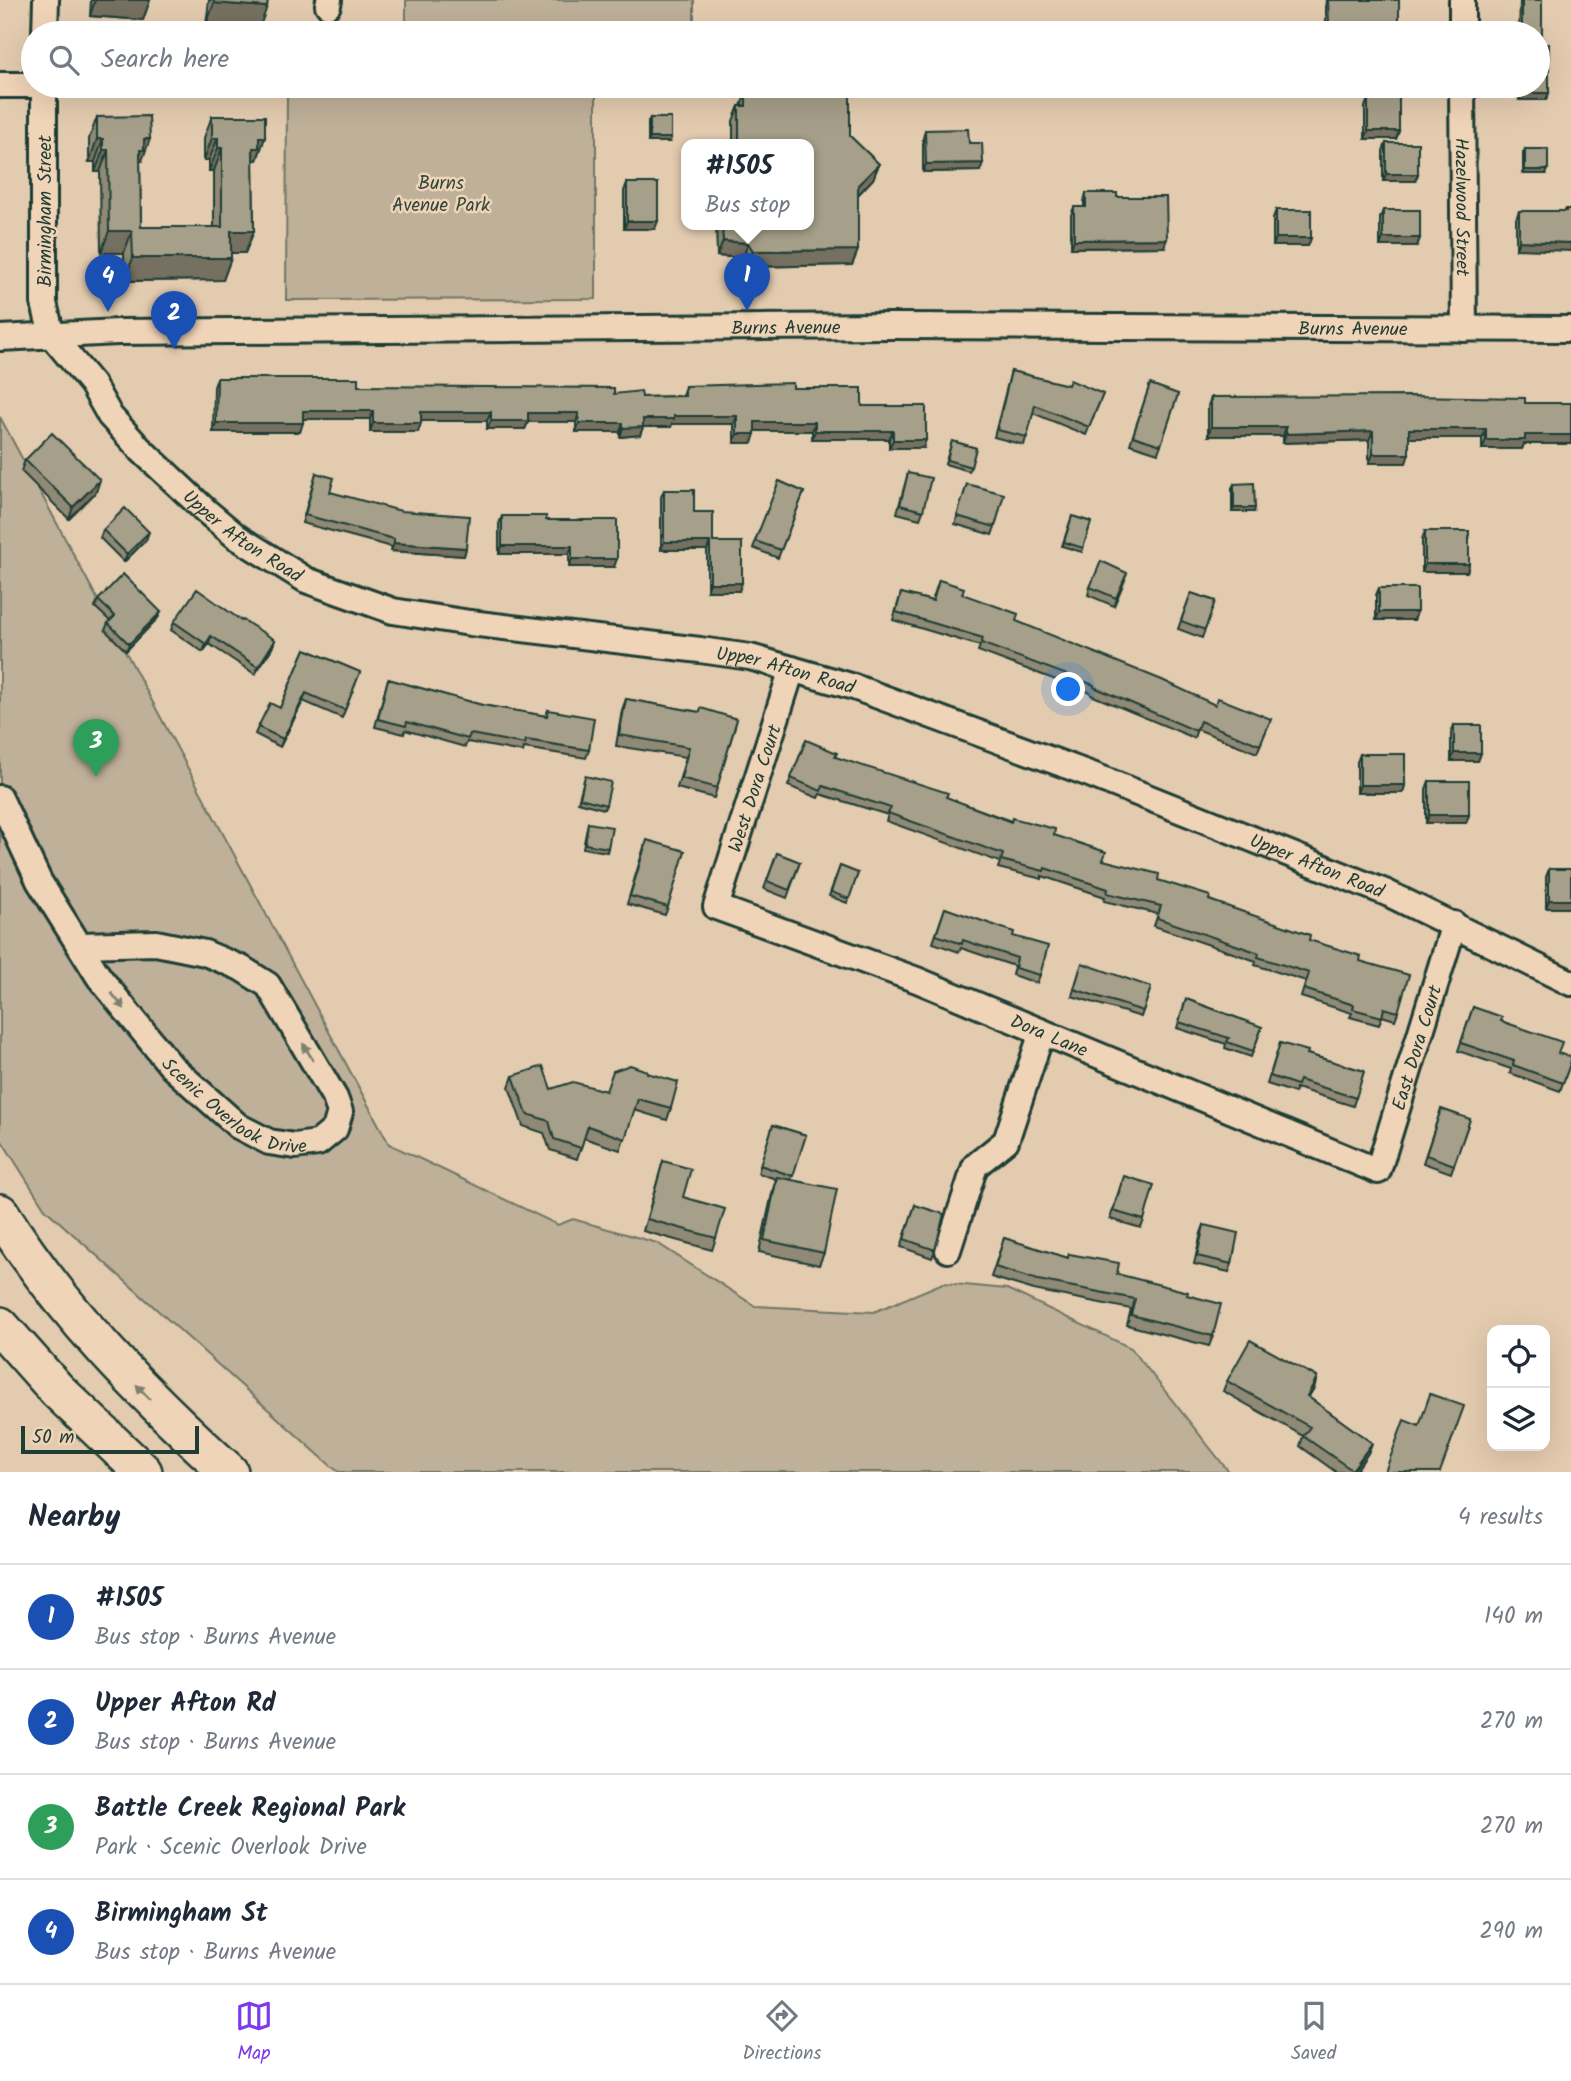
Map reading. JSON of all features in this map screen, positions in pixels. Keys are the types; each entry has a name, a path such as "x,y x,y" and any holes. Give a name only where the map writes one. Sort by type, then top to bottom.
{"highway":[{"path":"0,1213 60,1298 104,1351 164,1414 229,1472"},
{"path":"0,1326 57,1390 143,1472"},
{"path":"0,1359 110,1443"}],"street":[{"path":"45,21 46,0"},
{"path":"1462,0 1462,21"},
{"path":"0,85 21,85"},
{"name":"Birmingham Street","path":"44,98 44,303 52,336"},
{"name":"Hazelwood Street","path":"1462,98 1464,329"},
{"name":"Burns Avenue","path":"0,338 132,332 892,326 1571,329"},
{"name":"Upper Afton Road","path":"52,336 92,384 110,416 140,449 237,537 306,580 393,611 429,618 750,657 854,687 1092,775 1387,893 1571,983"},
{"name":"West Dora Court","path":"716,907 792,668"},
{"name":"Scenic Overlook Drive","path":"0,798 39,881 79,945 99,977 172,1067 238,1126 270,1142 295,1146 318,1143 335,1129 340,1112 335,1098 268,985 241,968 205,953 156,943 79,945"},
{"name":"Dora Lane","path":"716,907 917,980 1378,1171"},
{"name":"East Dora Court","path":"1378,1171 1454,924"},
{"path":"948,1250 975,1166 1006,1141 1042,1032"}],"green space":[{"path":"406,0 694,0 694,21 406,21"},
{"name":"Burns Avenue Park","path":"287,98 596,98 596,299 286,300"},
{"path":"0,417 389,1144 558,1225 573,1219 657,1243 755,1306 874,1312 943,1283 1007,1289 1131,1348 1229,1472 339,1472 331,1466 45,1209 0,1138"}],"building":[{"path":"214,0 268,0 267,7 214,3"},
{"path":"1328,0 1399,0 1399,21 1329,21"},
{"path":"1522,0 1542,0 1542,21 1522,21"},
{"path":"746,98 850,98 850,136 879,164 858,185 858,250 753,251 748,243 723,241 722,230 814,230 814,139 739,139 739,106 746,106"},
{"path":"1399,98 1399,131 1368,131 1368,99"},
{"path":"149,116 150,139 144,139 144,150 140,150 141,227 222,227 222,148 218,148 218,138 212,138 212,116 265,116 265,137 259,137 259,148 253,148 254,231 231,231 231,258 133,258 132,231 109,231 108,150 103,150 103,139 97,139 97,117"},
{"path":"650,118 671,118 671,138 650,138"},
{"path":"968,129 969,143 982,143 983,163 926,164 925,130"},
{"path":"1386,143 1418,143 1418,174 1386,174"},
{"path":"1525,149 1548,149 1548,170 1525,170"},
{"path":"627,183 658,183 658,221 627,221"},
{"path":"1086,193 1117,193 1117,197 1166,197 1167,239 1074,240 1074,207 1086,207"},
{"path":"1571,209 1571,243 1519,241 1519,211"},
{"path":"1276,210 1311,210 1311,238 1276,238"},
{"path":"1383,210 1420,210 1420,238 1383,238"},
{"path":"1011,371 1068,385 1070,380 1103,394 1089,427 1035,405 1027,437 997,430"},
{"path":"217,378 358,378 358,386 614,388 614,394 641,391 642,397 685,396 685,386 793,383 793,388 862,388 862,406 926,406 926,440 893,440 893,431 815,431 815,422 755,422 755,434 737,434 737,416 643,419 643,427 623,428 623,423 579,423 579,413 528,413 528,421 491,421 491,412 421,412 421,423 373,423 373,411 303,411 303,423 216,423"},
{"path":"1150,384 1178,394 1161,445 1133,436"},
{"path":"1211,397 1525,398 1525,403 1571,403 1571,435 1525,435 1525,440 1486,440 1486,429 1409,429 1409,454 1373,454 1373,431 1286,434 1286,427 1211,427"},
{"path":"52,433 100,480 73,507 25,460"},
{"path":"952,441 976,448 971,467 947,460"},
{"path":"316,473 334,478 330,492 401,511 469,516 466,548 394,543 394,539 305,515"},
{"path":"908,473 931,478 923,511 900,505"},
{"path":"779,481 804,492 781,550 755,541"},
{"path":"1254,483 1255,508 1234,508 1234,484"},
{"path":"967,484 1004,494 995,527 957,516"},
{"path":"664,490 694,490 694,512 713,512 713,542 742,542 742,583 710,583 710,542 664,542"},
{"path":"125,508 149,532 127,554 103,530"},
{"path":"502,516 546,516 546,520 617,520 617,559 572,559 572,546 502,546"},
{"path":"1072,516 1091,522 1083,548 1064,542"},
{"path":"1425,531 1469,531 1469,564 1425,564"},
{"path":"1101,561 1127,573 1116,598 1090,587"},
{"path":"123,574 161,612 129,644 108,623 115,616 98,600"},
{"path":"939,580 964,588 962,594 1018,614 1016,621 1162,680 1215,705 1218,698 1271,719 1260,745 1200,721 1196,731 1094,685 981,643 983,638 896,612 901,593 933,601"},
{"path":"1379,588 1417,588 1417,612 1379,612"},
{"path":"197,589 242,621 275,640 258,667 211,636 206,644 174,622"},
{"path":"1191,593 1215,601 1205,630 1181,621"},
{"path":"305,649 360,672 345,710 306,693 283,739 258,727 270,703 280,708"},
{"path":"388,679 482,705 547,716 548,710 594,718 589,750 526,740 525,744 470,734 468,739 407,722 406,726 378,719"},
{"path":"626,699 700,712 701,708 737,719 717,788 681,778 689,747 619,735"},
{"path":"1454,725 1481,725 1481,753 1454,753"},
{"path":"806,740 837,753 835,757 948,793 946,797 1011,822 1012,818 1055,829 1054,835 1106,852 1103,860 1159,874 1158,880 1210,896 1209,900 1310,935 1309,940 1361,956 1360,961 1409,975 1398,1012 1384,1008 1382,1017 1353,1009 1354,1005 1304,989 1309,973 1258,957 1259,953 1157,918 1161,906 1107,893 1108,889 1045,868 1044,871 1001,860 1003,854 888,813 891,808 823,786 821,791 791,778"},
{"path":"1360,754 1405,754 1405,785 1360,785"},
{"path":"585,776 611,782 606,805 580,798"},
{"path":"1429,781 1469,781 1469,815 1429,815"},
{"path":"588,823 612,827 608,848 585,844"},
{"path":"647,840 685,851 668,907 630,896"},
{"path":"777,853 800,862 789,890 767,881"},
{"path":"840,866 858,873 849,899 831,892"},
{"path":"1549,869 1571,869 1571,900 1549,900"},
{"path":"945,908 1014,932 1013,936 1048,946 1040,975 1015,968 1017,958 963,940 962,944 936,935"},
{"path":"1082,963 1151,987 1143,1011 1074,989"},
{"path":"1186,999 1262,1027 1253,1051 1227,1042 1229,1038 1179,1022"},
{"path":"1473,1007 1502,1017 1501,1021 1562,1042 1558,1053 1571,1057 1563,1083 1513,1065 1514,1061 1461,1043"},
{"path":"1280,1043 1364,1071 1356,1098 1299,1080 1297,1085 1270,1076"},
{"path":"630,1065 678,1082 671,1108 638,1099 625,1139 588,1126 581,1148 554,1139 549,1121 527,1114 513,1076 543,1066 551,1089 573,1082 606,1091 613,1071"},
{"path":"1441,1109 1470,1119 1454,1165 1426,1155"},
{"path":"773,1125 806,1135 793,1176 760,1165"},
{"path":"663,1161 691,1169 683,1197 725,1209 716,1238 647,1219"},
{"path":"1124,1176 1154,1185 1144,1220 1113,1211"},
{"path":"777,1177 837,1189 824,1253 764,1240"},
{"path":"915,1205 944,1214 935,1250 904,1239"},
{"path":"1204,1225 1238,1233 1232,1264 1197,1256"},
{"path":"1004,1238 1068,1258 1069,1254 1119,1263 1117,1274 1188,1292 1187,1295 1221,1304 1213,1336 1131,1315 1135,1299 1038,1280 995,1267"},
{"path":"1250,1340 1317,1377 1307,1396 1372,1443 1352,1470 1303,1436 1310,1427 1227,1381"},
{"path":"1430,1394 1464,1406 1440,1472 1385,1472 1404,1420 1419,1426"}],"place":[{"name":"#1505","path":"747,311"},
{"name":"Birmingham St","path":"108,312"},
{"name":"Upper Afton Rd","path":"174,349"},
{"name":"Battle Creek Regional Park","path":"96,777"}]}
